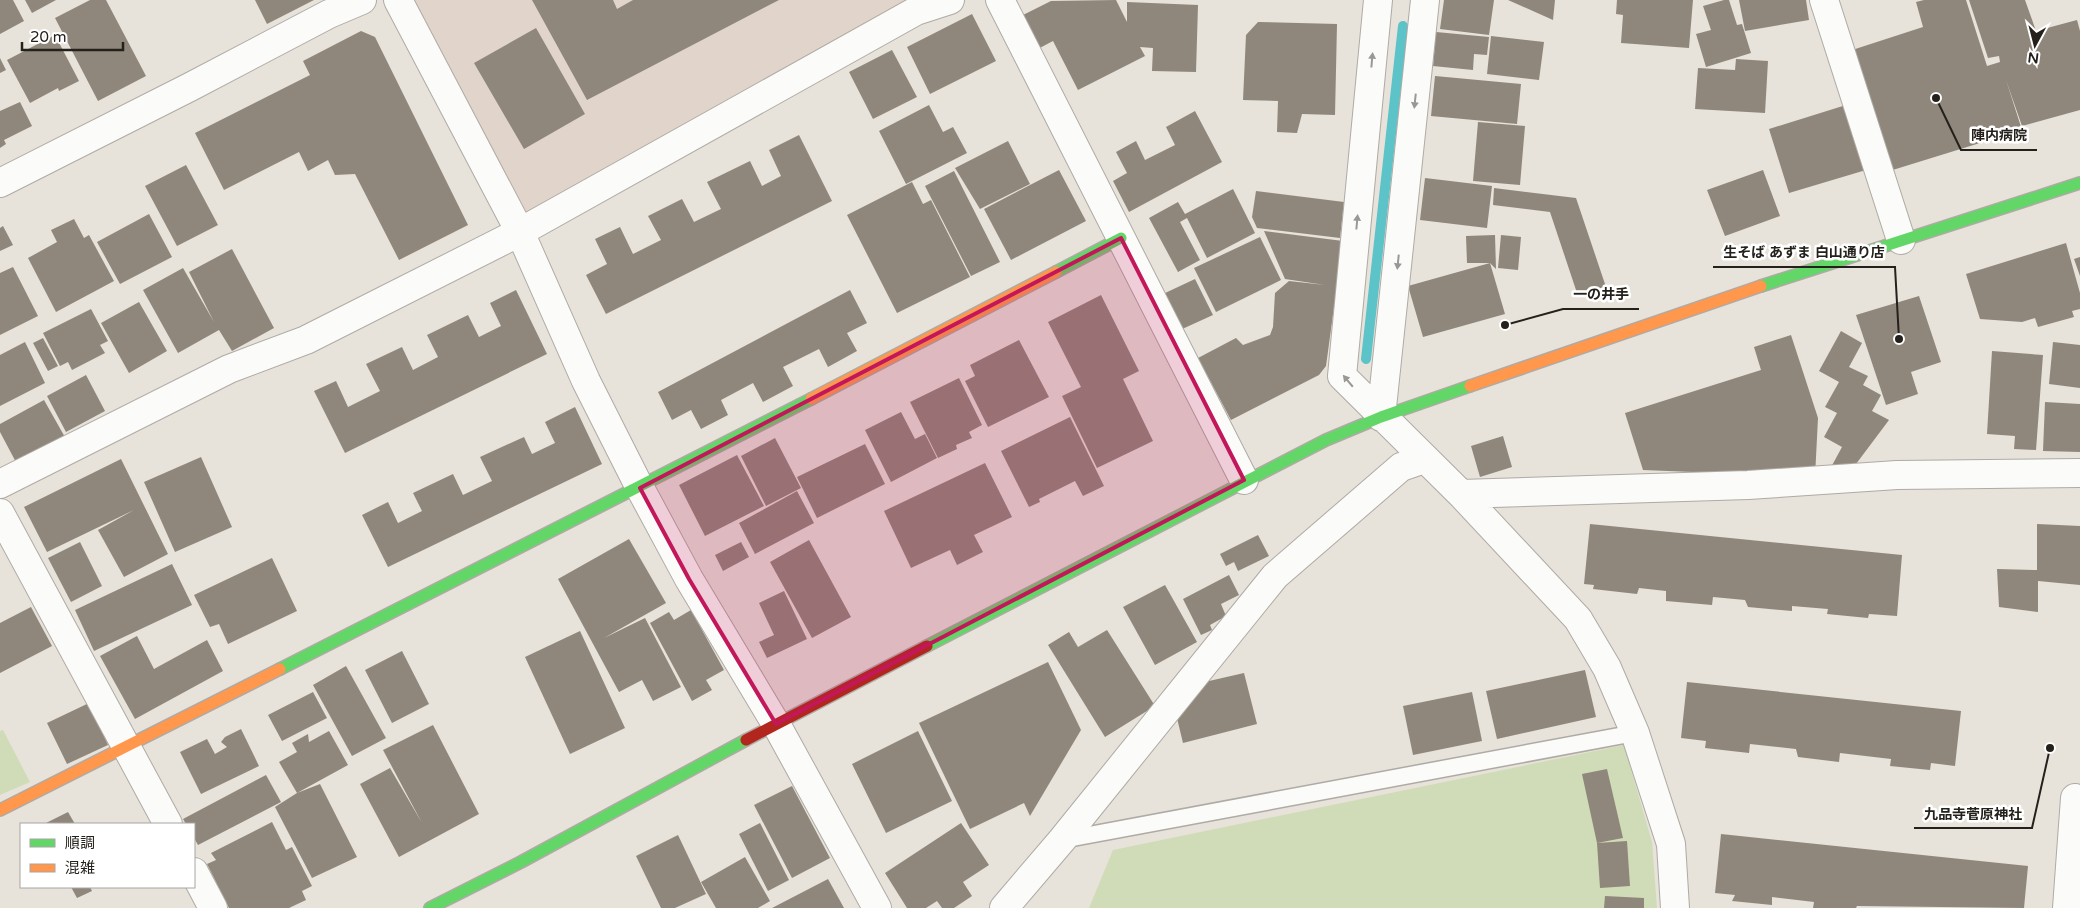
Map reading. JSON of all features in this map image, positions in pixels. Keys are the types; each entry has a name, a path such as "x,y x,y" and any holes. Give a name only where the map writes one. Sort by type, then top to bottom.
{"street":[{"path":"0,182 190,87 329,14 362,0"},
{"path":"398,0 520,232 586,381 640,488 689,580 776,724 876,908"},
{"path":"0,484 229,369 306,340 520,232 916,11 950,0"},
{"path":"1000,0 1244,480"},
{"path":"1378,0 1342,376 1381,417 1461,494 1578,619 1607,668 1635,733 1671,844 1675,908"},
{"path":"1381,417 1425,0"},
{"path":"1824,0 1901,240"},
{"path":"430,908 521,862 776,724 1244,480 1326,440 1381,417 1691,309 2080,183"},
{"path":"0,810 640,488 1121,238"},
{"path":"1004,908 1062,840 1275,576 1401,467 1424,459"},
{"path":"1461,494 1748,485 1897,475 2080,474"},
{"path":"0,513 167,823"},
{"path":"2067,908 2075,798"},
{"path":"195,874 213,908"}],"lane":[{"path":"1062,840 1635,733"}],"highlighted area":[{"path":"1121,238 1244,480 776,724 689,579 640,488"}],"shaded area":[{"path":"404,0 966,0 520,232"}],"green space":[{"path":"3,730 30,782 0,795 0,731"},
{"path":"1624,745 1652,842 1657,908 1089,908 1113,850"}],"building":[{"path":"0,0 13,0 24,21 0,34"},
{"path":"25,0 56,0 32,13"},
{"path":"90,0 106,0 146,76 98,101 55,18"},
{"path":"255,0 314,0 267,24"},
{"path":"532,0 613,0 617,9 633,0 779,0 587,100"},
{"path":"1116,0 1127,22 1127,2 1198,5 1196,72 1152,71 1153,48 1140,47 1145,56 1078,90 1053,41 1034,51 1017,18 1051,1"},
{"path":"1444,0 1494,0 1489,35 1440,29"},
{"path":"1508,0 1555,0 1553,20"},
{"path":"1617,0 1693,0 1689,48 1621,43 1623,15 1616,14"},
{"path":"1729,0 1737,25 1742,24 1751,53 1706,67 1696,34 1711,30 1703,6"},
{"path":"1739,0 1806,0 1809,20 1745,31"},
{"path":"1924,0 1966,0 1987,66 2000,62 1999,56 1988,58 1969,0 2025,0 2036,31 2077,20 2080,31 2080,110 2022,126 2006,80 2022,130 1883,173 1846,52 1923,27 1916,2"},
{"path":"972,14 996,61 930,94 907,47"},
{"path":"1258,22 1337,24 1335,115 1302,114 1297,133 1277,132 1278,101 1243,100 1246,35"},
{"path":"536,28 585,114 524,149 474,63"},
{"path":"361,31 375,37 468,225 399,260 355,174 335,175 328,160 308,171 299,152 224,190 195,133 310,75 303,61"},
{"path":"1436,32 1489,37 1487,55 1474,54 1473,70 1433,66"},
{"path":"55,35 79,81 59,91 58,88 30,103 7,60"},
{"path":"1491,36 1544,42 1539,80 1487,74"},
{"path":"892,50 917,97 873,119 849,72"},
{"path":"0,58 6,70 0,73"},
{"path":"1736,59 1768,61 1765,113 1695,109 1698,68 1735,70"},
{"path":"1435,76 1521,84 1517,124 1431,116"},
{"path":"20,102 32,126 4,140 6,144 0,148 0,111"},
{"path":"929,105 943,132 953,127 967,153 906,184 879,131"},
{"path":"1846,105 1866,170 1789,193 1769,129"},
{"path":"1195,111 1222,162 1129,212 1113,181 1127,173 1116,152 1136,141 1145,160 1175,145 1166,127"},
{"path":"1478,122 1525,126 1520,185 1473,181"},
{"path":"799,135 832,201 606,314 586,275 607,264 595,239 620,227 633,254 661,240 648,216 682,199 694,222 721,209 707,182 750,161 762,186 781,176 769,150"},
{"path":"1008,141 1030,184 980,209 955,168"},
{"path":"186,165 218,225 177,246 145,186"},
{"path":"1059,170 1086,221 1011,260 984,209"},
{"path":"1763,170 1780,216 1725,236 1707,190"},
{"path":"954,171 1000,262 971,276 925,186"},
{"path":"1425,178 1492,186 1487,228 1420,220"},
{"path":"912,182 923,204 931,200 970,277 897,313 847,215"},
{"path":"1494,188 1576,198 1606,287 1578,296 1550,212 1493,205"},
{"path":"1233,189 1255,233 1207,258 1187,218 1180,222 1200,260 1178,272 1149,218 1178,202 1185,214"},
{"path":"1256,191 1344,202 1340,238 1257,228 1252,217"},
{"path":"149,214 172,257 120,284 97,242"},
{"path":"74,219 84,238 89,235 114,281 56,312 28,258 57,242 51,230"},
{"path":"3,226 13,245 0,251 0,228"},
{"path":"1264,231 1343,241 1326,366 1319,375 1231,420 1198,358 1236,338 1243,345 1270,335 1273,327 1275,293 1289,281 1325,285 1285,279"},
{"path":"1495,235 1496,269 1490,263 1467,263 1466,236"},
{"path":"1501,235 1521,237 1518,270 1498,268"},
{"path":"1260,237 1281,280 1216,312 1194,268"},
{"path":"2066,243 2080,293 2080,309 2072,311 2074,317 2038,327 2035,318 2022,322 1980,319 1966,274"},
{"path":"232,249 274,328 232,351 219,330 178,353 143,290 183,268 214,322 189,272"},
{"path":"2080,257 2080,276 2074,259"},
{"path":"1490,263 1505,314 1423,337 1408,286"},
{"path":"13,267 38,316 0,335 0,273"},
{"path":"1195,279 1213,315 1180,330 1163,294"},
{"path":"516,290 547,354 345,453 314,391 336,381 348,407 380,391 366,364 402,347 413,370 438,357 427,335 468,315 479,337 501,326 490,303"},
{"path":"850,290 867,323 847,333 857,351 828,367 819,349 783,367 793,386 763,402 753,383 721,400 728,415 701,429 691,410 672,420 658,392"},
{"path":"1101,295 1139,371 1123,379 1153,441 1097,468 1062,396 1081,387 1048,322"},
{"path":"1919,296 1941,362 1911,372 1918,394 1886,405 1856,315"},
{"path":"139,302 167,351 129,373 101,323"},
{"path":"91,309 108,341 100,345 105,353 72,370 68,362 60,366 43,333"},
{"path":"1841,331 1862,343 1849,367 1868,376 1863,385 1881,395 1872,411 1889,420 1853,468 1829,471 1842,447 1824,437 1837,413 1825,407 1839,382 1819,371"},
{"path":"1791,335 1818,418 1815,477 1643,470 1625,413 1761,370 1754,347"},
{"path":"43,338 58,366 48,371 33,343"},
{"path":"1019,340 1049,397 988,427 965,381 975,376 970,365"},
{"path":"25,342 45,383 0,406 0,355"},
{"path":"2053,342 2080,345 2080,388 2049,384"},
{"path":"1992,351 2043,355 2036,450 2014,449 2015,436 1987,434"},
{"path":"86,375 105,411 66,432 47,396"},
{"path":"959,378 982,425 969,432 972,438 956,445 957,449 938,458 910,402"},
{"path":"44,400 66,439 18,466 0,432 0,424"},
{"path":"2045,402 2080,404 2080,452 2043,451"},
{"path":"575,407 602,464 388,567 362,515 388,502 398,523 422,511 413,493 453,474 463,495 492,481 480,457 524,437 532,454 555,443 545,422"},
{"path":"901,412 915,439 925,434 937,458 891,482 865,430"},
{"path":"1070,417 1104,486 1083,496 1075,481 1039,499 1040,502 1029,507 1001,451"},
{"path":"1503,436 1512,467 1480,477 1471,446"},
{"path":"775,438 801,488 766,506 741,456"},
{"path":"865,444 885,484 817,518 797,477"},
{"path":"737,455 764,506 705,536 679,485"},
{"path":"201,457 232,527 175,552 144,482"},
{"path":"121,459 168,554 124,577 98,530 134,510 47,552 24,507"},
{"path":"985,463 1012,517 974,535 983,552 957,565 950,550 911,568 884,511"},
{"path":"797,491 814,523 755,554 739,523"},
{"path":"1590,524 1902,555 1897,616 1869,614 1868,618 1827,614 1828,609 1792,606 1792,611 1748,607 1745,600 1713,597 1712,605 1666,601 1666,591 1639,588 1637,594 1593,589 1594,585 1584,584"},
{"path":"2037,524 2080,526 2080,585 2038,581 2038,612 1999,607 1997,569 2037,570"},
{"path":"1258,535 1269,556 1238,571 1234,562 1226,566 1220,554"},
{"path":"629,539 666,603 604,638 645,618 681,687 653,701 642,680 619,692 558,579"},
{"path":"809,540 851,617 812,638 770,562"},
{"path":"80,542 102,586 71,602 48,558"},
{"path":"741,542 749,557 723,571 715,555"},
{"path":"272,558 297,611 228,644 219,624 210,627 194,595"},
{"path":"172,564 192,605 94,651 75,610"},
{"path":"1229,575 1239,595 1221,604 1226,616 1210,625 1212,630 1201,635 1183,599"},
{"path":"1165,585 1197,642 1155,665 1123,607"},
{"path":"784,591 807,639 767,658 759,642 774,635 759,603"},
{"path":"31,607 52,646 0,673 0,623"},
{"path":"691,610 724,670 706,680 712,690 692,701 650,623 669,612 674,620"},
{"path":"1107,630 1155,706 1105,737 1048,645 1069,632 1078,647"},
{"path":"580,631 625,728 570,754 525,657"},
{"path":"137,636 154,669 207,640 223,671 135,719 100,656"},
{"path":"402,651 429,704 392,723 365,670"},
{"path":"1048,662 1081,730 1030,816 1024,803 970,829 919,723"},
{"path":"346,666 386,738 352,756 313,685"},
{"path":"1585,670 1596,717 1497,739 1486,691"},
{"path":"1244,673 1257,724 1183,743 1176,714 1196,684"},
{"path":"1687,682 1961,711 1955,766 1931,763 1930,770 1890,766 1891,759 1840,753 1839,762 1798,757 1796,749 1750,744 1749,753 1705,748 1706,741 1681,738"},
{"path":"313,692 327,718 282,741 268,715"},
{"path":"1472,692 1482,741 1413,755 1403,706"},
{"path":"89,703 108,745 67,764 47,723"},
{"path":"433,725 479,814 399,857 360,784 390,768 422,823 383,750"},
{"path":"241,729 259,766 201,794 180,752 207,739 215,754 227,747 221,742 225,737"},
{"path":"329,731 348,765 297,793 279,762 297,752 292,743 308,734 309,742"},
{"path":"918,731 952,801 886,833 852,764"},
{"path":"1607,769 1623,838 1597,843 1582,774"},
{"path":"266,775 281,802 198,845 195,840 195,823 185,823 183,819"},
{"path":"320,784 357,857 312,878 275,807 297,793"},
{"path":"792,786 830,858 792,878 754,805"},
{"path":"68,812 74,823 46,823"},
{"path":"272,822 286,850 292,847 312,886 302,891 306,900 289,908 229,908 207,864 216,860 211,853"},
{"path":"760,823 789,880 768,891 739,834"},
{"path":"961,823 989,865 963,882 972,896 954,908 942,908 937,901 926,908 907,908 885,873"},
{"path":"1721,834 2028,866 2024,908 1857,906 1856,908 1813,908 1814,902 1772,897 1772,905 1732,901 1735,895 1715,893"},
{"path":"678,835 706,894 675,908 661,908 636,856"},
{"path":"1627,841 1630,886 1600,888 1597,843"},
{"path":"745,857 770,901 758,908 716,908 701,882"},
{"path":"828,879 844,908 772,908"},
{"path":"72,888 90,888 92,891 77,898"},
{"path":"1605,896 1644,898 1644,908 1604,908"}],"waterway":[{"path":"1366,359 1403,26"}],"traffic: fast":[{"path":"1761,286 2080,183"},
{"path":"1056,272 1121,238"},
{"path":"927,646 1326,440 1381,417 1470,386"},
{"path":"280,669 811,399"},
{"path":"430,908 521,862 746,740"}],"traffic: slow":[{"path":"811,399 1056,272"},
{"path":"1470,386 1761,286"},
{"path":"0,810 280,669"}],"traffic: jam":[{"path":"746,740 927,646"}],"place":[{"name":"陣内病院","path":"1936,98"},
{"name":"一の井手","path":"1505,325"},
{"name":"生そば あずま 白山通り店","path":"1899,339"},
{"name":"九品寺菅原神社","path":"2050,748"}]}
